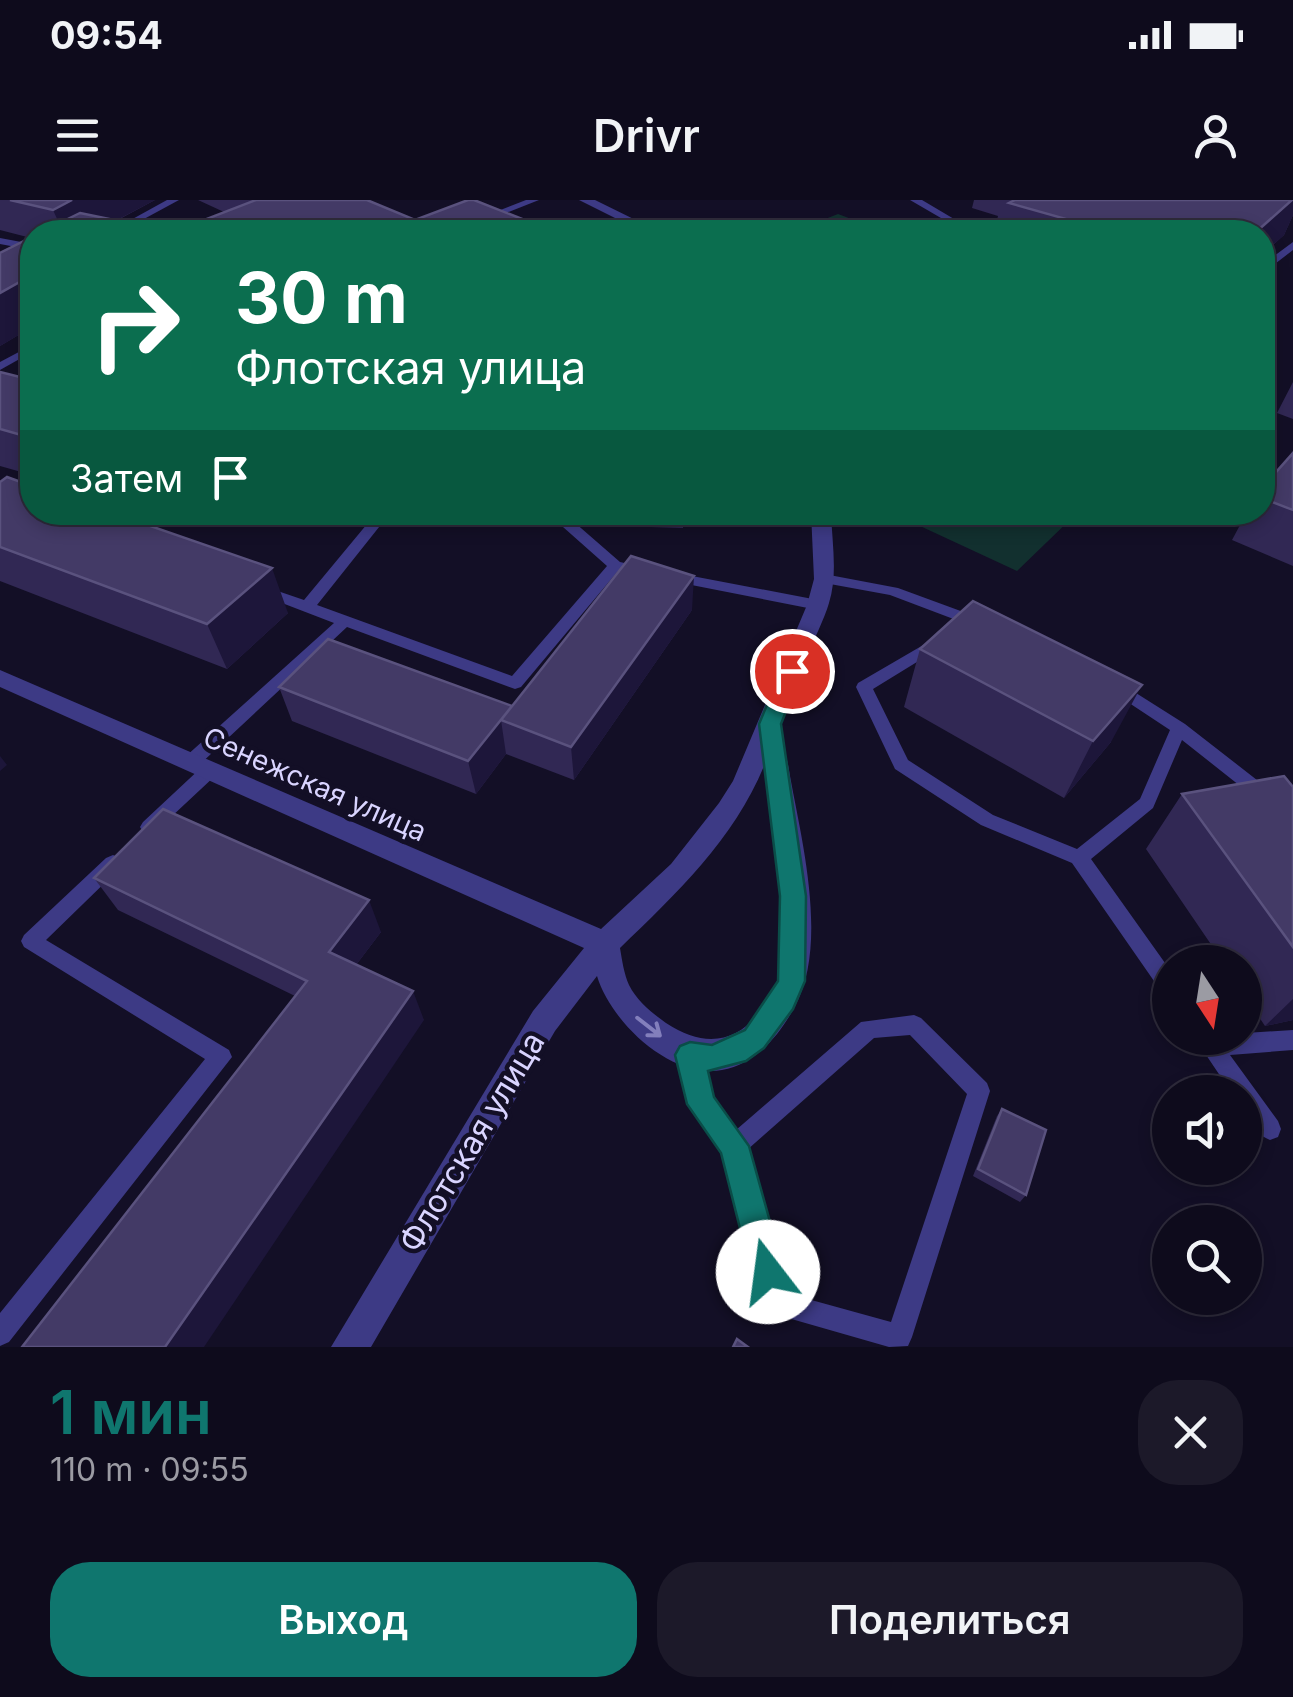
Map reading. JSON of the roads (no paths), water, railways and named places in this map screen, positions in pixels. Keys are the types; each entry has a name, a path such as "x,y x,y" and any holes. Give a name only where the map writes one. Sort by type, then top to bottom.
{"street":[{"path":"586,200 628,220"},
{"name":"Флотская улица","path":"350,1347 544,1022 606,944 681,872 714,832 744,784 818,605 824,579 822,525"},
{"name":"Сенежская улица","path":"0,678 606,944"},
{"name":"Флотская улица","path":"690,1055 712,1058 736,1052 754,1039 784,1000 792,981 793,896 770,724"},
{"path":"606,944 610,976 622,1002 643,1025 690,1055"}],"lane":[{"path":"136,220 174,200"},
{"path":"480,220 534,200"},
{"path":"915,200 950,220"},
{"path":"486,218 491,220"},
{"path":"307,607 375,525"},
{"path":"569,525 616,566 818,605"},
{"path":"251,587 516,683 616,566"},
{"path":"824,579 892,591 980,624 864,687 902,764 986,820 1079,858 1152,961"},
{"path":"0,1333 221,1057 30,941 345,621"},
{"path":"1103,677 1179,728 1291,818"},
{"path":"1079,858 1148,803 1179,728"},
{"path":"690,1055 701,1104 734,1146 776,1303 906,1342 979,1091 914,1025 869,1029 734,1146"},
{"path":"1262,1041 1293,1040"},
{"path":"1262,1118 1270,1129"}]}
